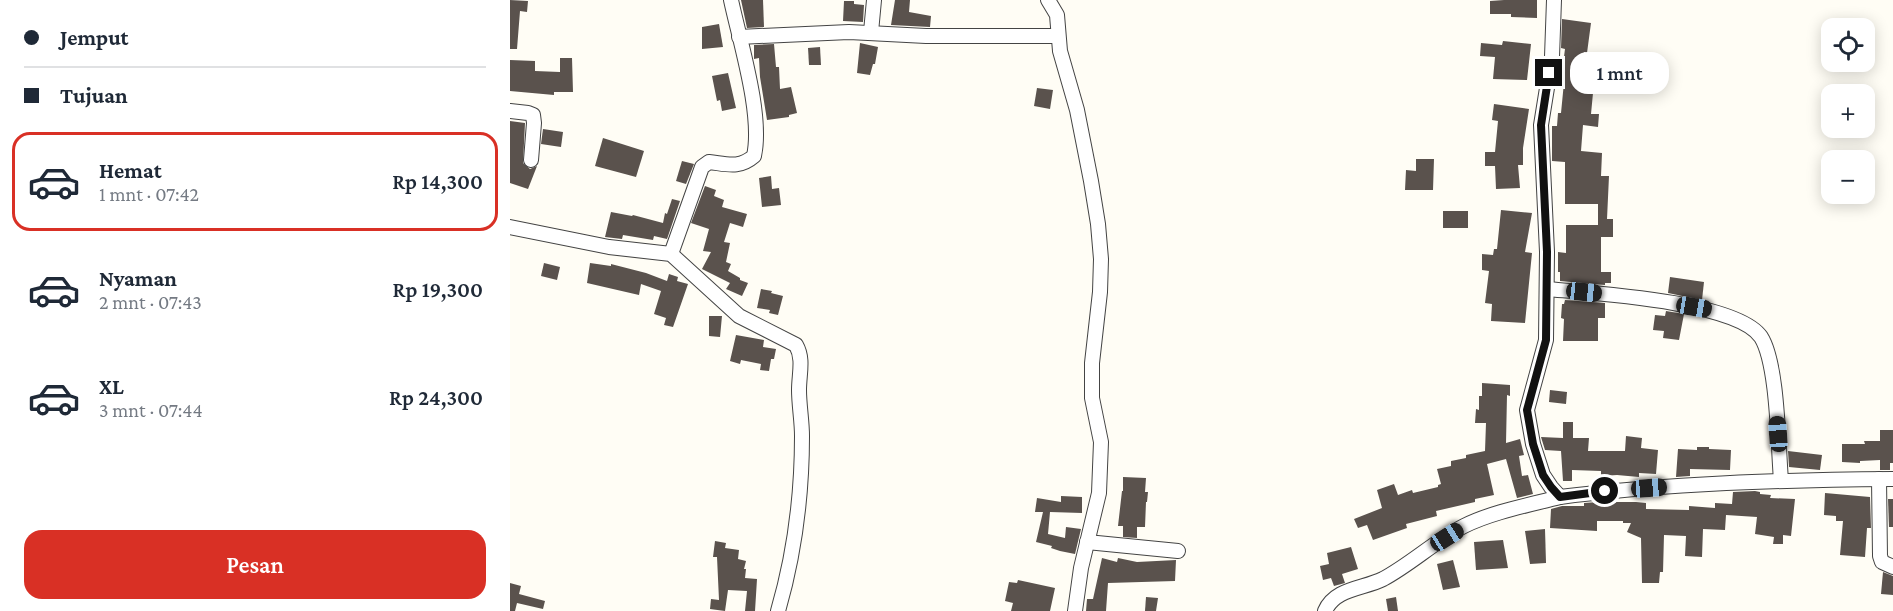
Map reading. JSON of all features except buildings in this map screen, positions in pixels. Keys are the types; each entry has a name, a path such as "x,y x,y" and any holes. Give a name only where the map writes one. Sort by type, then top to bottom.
{"street":[{"path":"671,254 702,167 709,162 737,165 754,156 756,136 752,96 731,0"},
{"path":"872,32 874,0"},
{"path":"1047,0 1057,15 1060,51 1077,110 1098,224 1101,259 1092,363 1092,398 1101,442 1099,493 1087,542 1075,611"},
{"path":"1554,0 1552,57 1541,125 1547,252 1546,340 1527,415 1543,475 1560,497"},
{"path":"739,37 849,32 926,36 1058,36"},
{"path":"510,111 528,113 533,116 531,160"},
{"path":"510,227 609,247 671,254 739,316 796,345 800,352 799,390 802,443 797,513 785,585 778,611"},
{"path":"1547,289 1622,296 1714,310 1750,325 1761,337 1769,361 1774,387 1781,480"},
{"path":"1325,611 1329,603 1342,593 1370,586 1396,572 1430,547 1465,526 1508,510 1560,497 1605,491 1781,480 1886,479 1880,556 1882,562 1893,567"},
{"path":"1087,542 1178,551"}],"route":[{"path":"1549,73 1541,125 1547,252 1546,340 1527,415 1543,475 1560,497 1605,491"}]}
